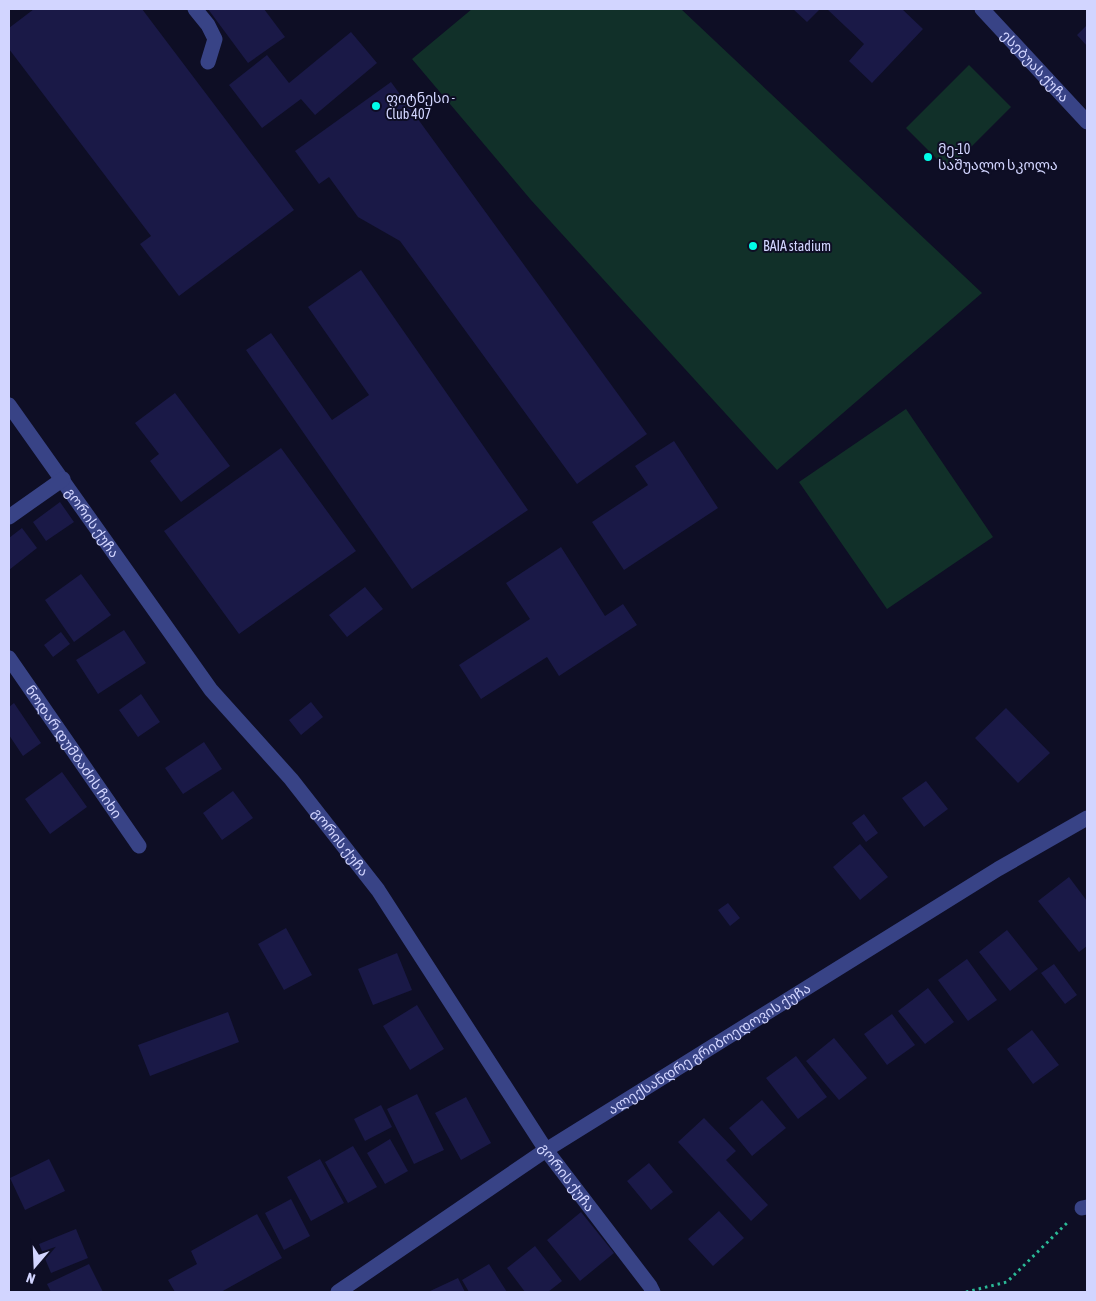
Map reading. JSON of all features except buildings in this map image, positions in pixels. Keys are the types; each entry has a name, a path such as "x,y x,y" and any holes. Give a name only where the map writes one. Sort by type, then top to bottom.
{"street":[{"path":"195,9 208,25 215,39 208,62"},
{"name":"ესებუას ქუჩა","path":"982,9 1087,122"},
{"name":"გორის ქუჩა","path":"9,405 211,690 291,779 378,890 546,1150 653,1292"},
{"path":"9,517 63,479"},
{"name":"ნოდარ დუმბაძის ჩიხი","path":"9,658 139,846"},
{"name":"ალექსანდრე გრიბოედოვის ქუჩა","path":"338,1292 546,1150 998,869 1087,818"}],"path":[{"path":"966,1292 1007,1282 1084,1207"}],"green space":[{"name":"BAIA stadium","path":"472,9 681,9 982,293 777,470 531,200 412,59"},
{"path":"969,65 1011,107 948,170 906,128"},
{"path":"906,409 993,537 887,609 799,482"}],"place":[{"name":"ფიტნესი - Club 407","path":"376,106"},
{"name":"მე-10 საშუალო სკოლა","path":"928,157"},
{"name":"BAIA stadium","path":"753,246"}]}
